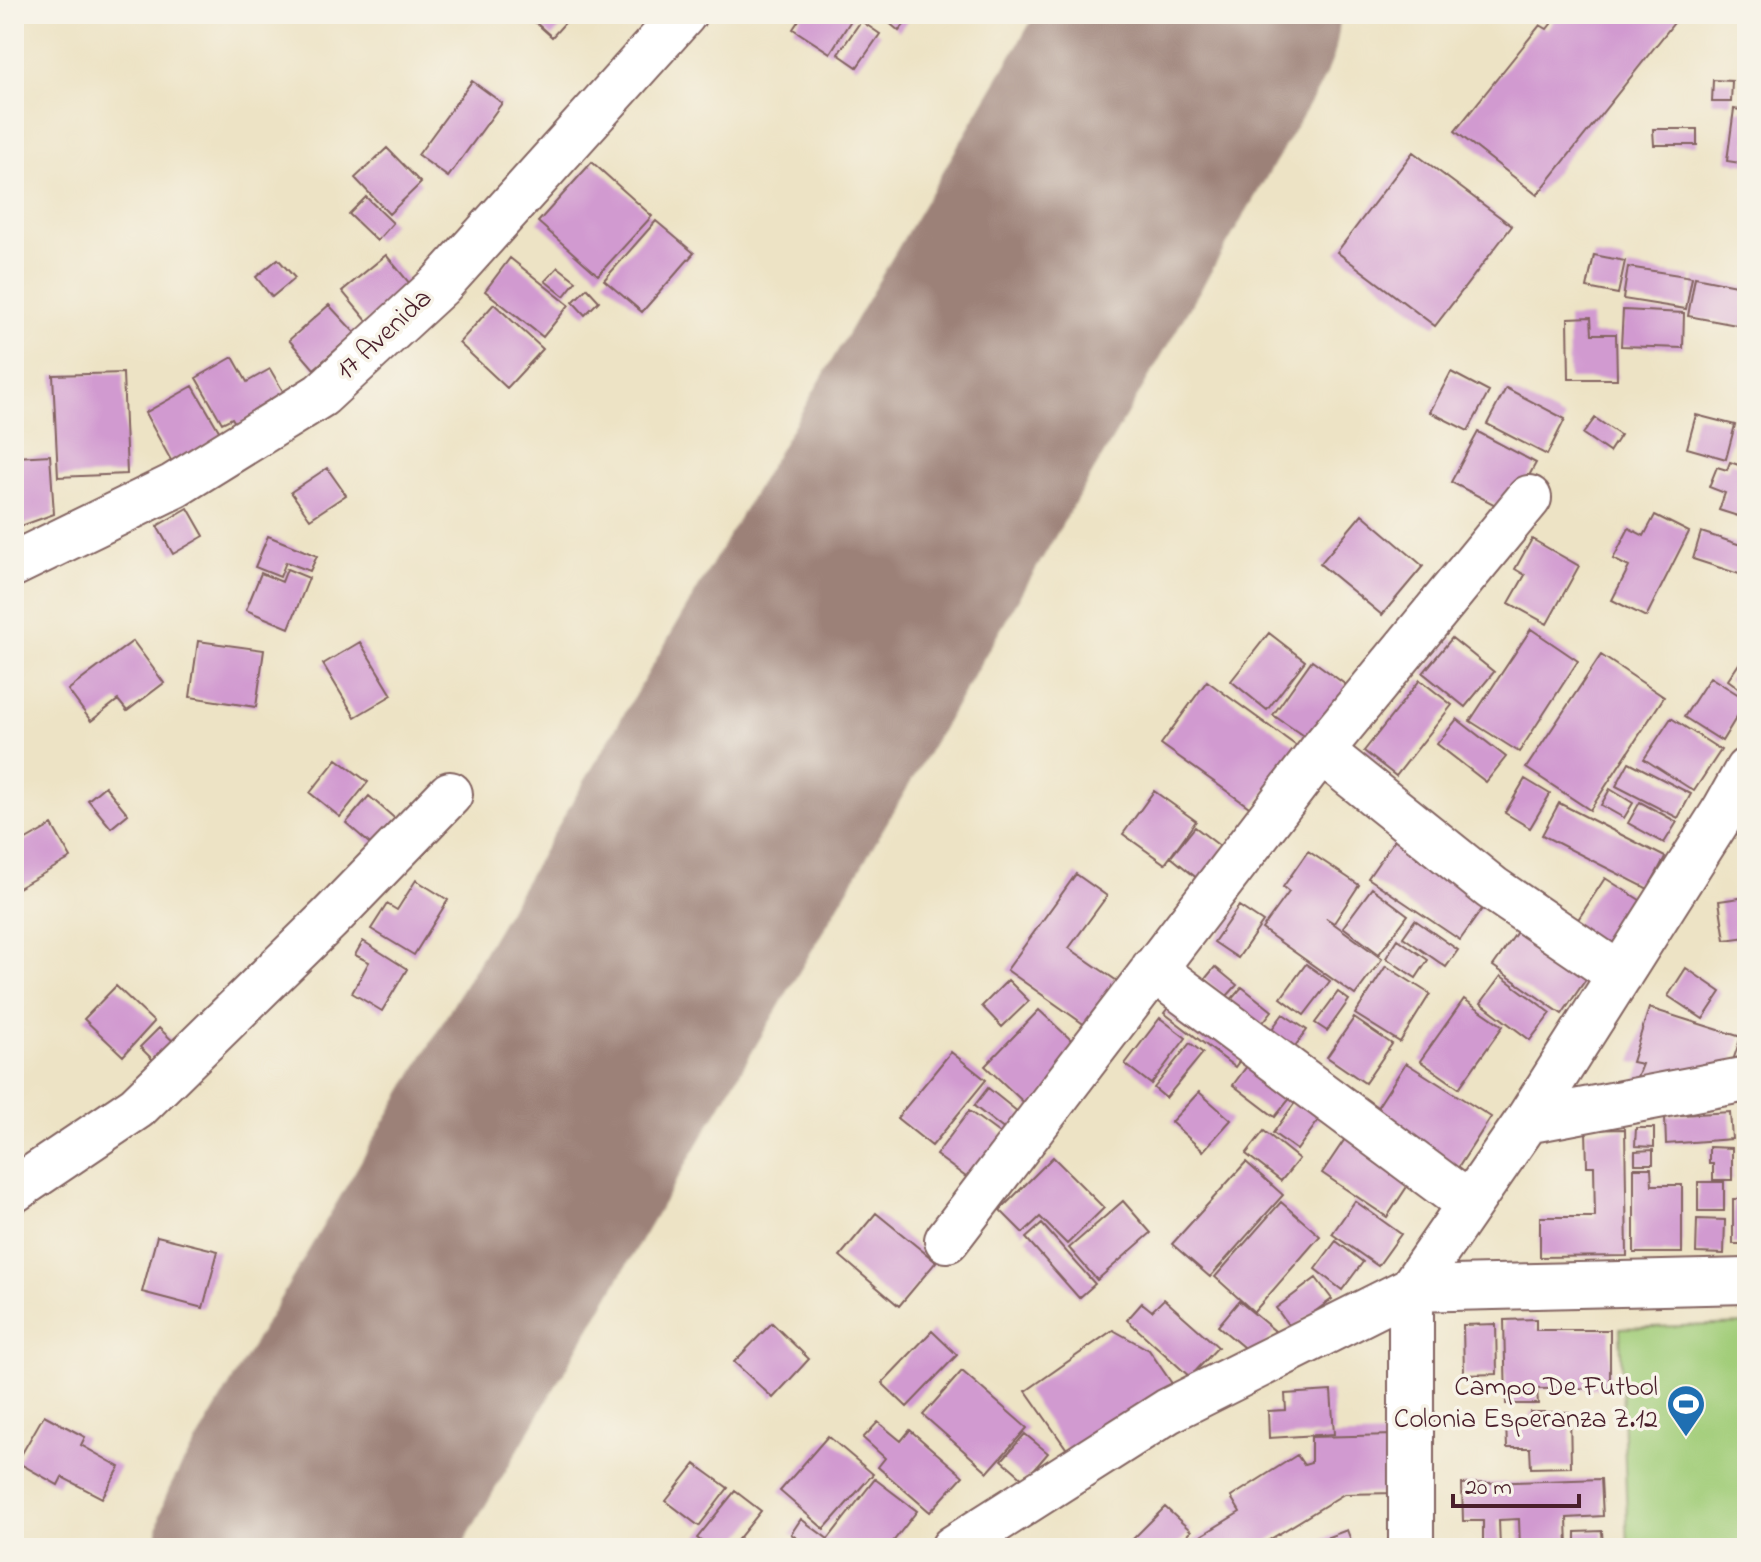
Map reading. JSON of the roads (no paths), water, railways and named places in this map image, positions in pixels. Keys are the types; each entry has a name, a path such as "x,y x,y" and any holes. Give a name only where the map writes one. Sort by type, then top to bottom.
{"street":[{"name":"17 Avenida","path":"14,564 174,486 321,395 440,285 684,14"},
{"path":"947,1240 1321,751 1529,498"},
{"path":"1321,751 1492,888 1620,975"},
{"path":"1411,1548 1411,1289 1736,807 1747,770"},
{"path":"14,1190 137,1107 329,919 450,794"},
{"path":"1153,969 1469,1204"},
{"path":"1527,1121 1747,1079"},
{"path":"953,1548 1168,1411 1411,1289 1747,1281"}],"place":[{"name":"Campo De Futbol Colonia Esperanza Z.12","path":"1686,1438"}]}
